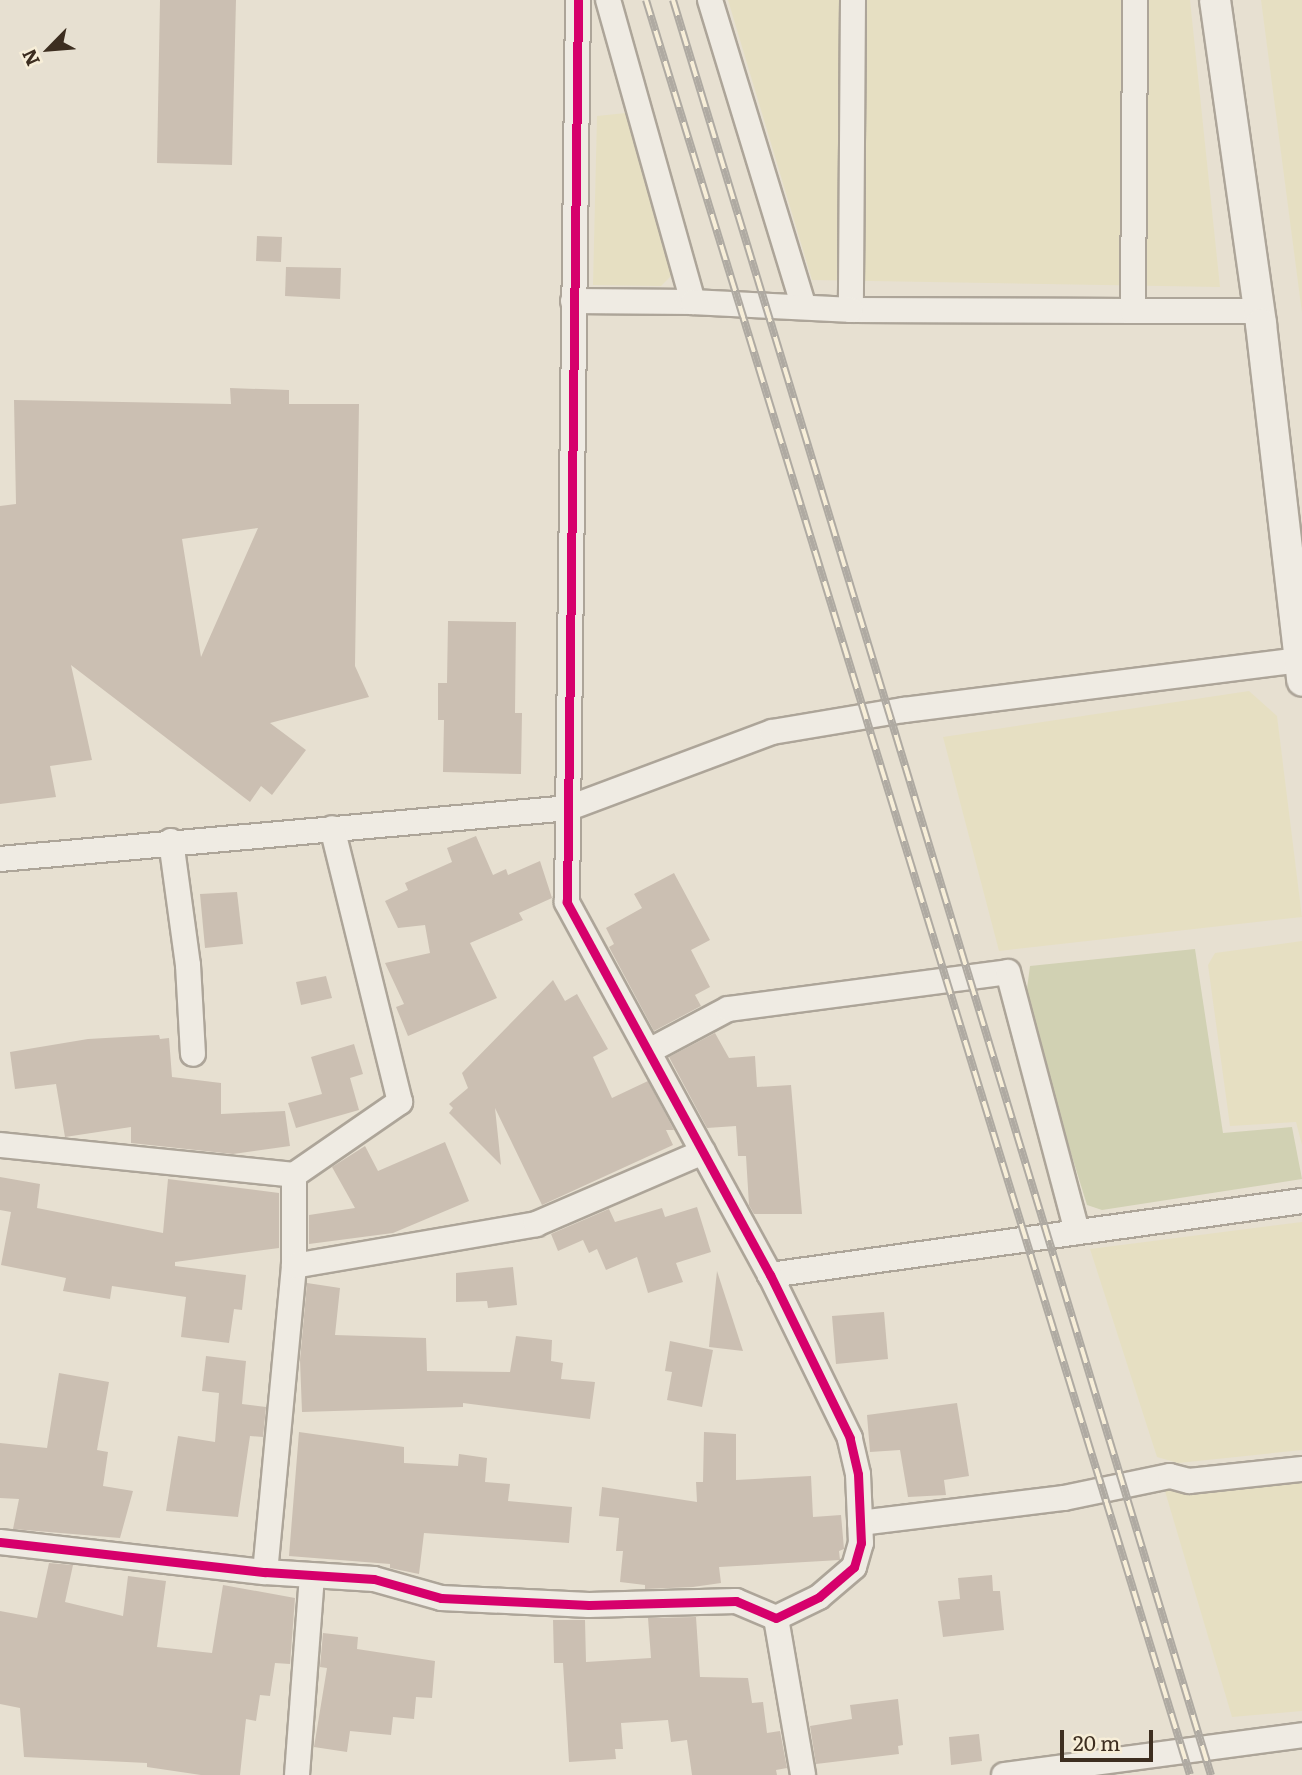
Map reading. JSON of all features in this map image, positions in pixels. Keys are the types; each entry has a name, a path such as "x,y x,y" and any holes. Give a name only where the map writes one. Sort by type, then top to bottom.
{"street":[{"path":"0,1542 265,1572 374,1579 441,1598 589,1605 736,1601 776,1618 819,1597 854,1567 860,1543 858,1474 850,1438 770,1275 567,902 578,0"},
{"path":"608,0 693,302"},
{"path":"710,0 804,307"},
{"path":"851,310 853,0"},
{"path":"1133,311 1135,0"},
{"path":"0,859 171,841 569,808 772,732 904,710 1301,667 1259,311 1215,0"},
{"path":"573,301 693,302 851,310 1259,311"},
{"path":"0,1145 295,1175 400,1101 332,828"},
{"path":"171,841 188,965 192,1054"},
{"path":"649,1051 728,1009 1007,972 1077,1232"},
{"path":"294,1266 536,1224 703,1152"},
{"path":"265,1572 294,1266 295,1175"},
{"path":"770,1275 1302,1201"},
{"path":"859,1523 1064,1498 1170,1476 1189,1482 1302,1469"},
{"path":"297,1775 312,1576"},
{"path":"776,1618 803,1775"},
{"path":"1004,1775 1302,1735"}],"shaded area":[{"path":"728,0 1190,0 1220,287 812,280"},
{"path":"1261,0 1302,0 1302,313"},
{"path":"626,113 674,273 661,286 593,285 597,116"},
{"path":"1249,691 1277,716 1302,917 999,951 943,737"},
{"path":"1302,941 1302,1145 1296,1122 1230,1126 1208,965 1215,953"},
{"path":"1302,1222 1302,1450 1178,1463 1157,1457 1090,1249"},
{"path":"1302,1476 1302,1711 1232,1717 1164,1488"}],"green space":[{"path":"1195,949 1223,1133 1292,1127 1302,1179 1102,1210 1087,1205 1025,1004 1030,966"}],"building":[{"path":"160,0 236,0 232,165 157,163"},
{"path":"257,236 282,237 281,262 256,261"},
{"path":"286,267 341,268 340,299 285,296"},
{"path":"230,388 289,390 289,404 359,404 355,666 369,697 270,723 306,750 272,795 261,786 250,802 71,665 92,760 50,766 56,797 0,804 0,506 16,504 14,400 231,404","holes":["258,528 201,657 182,539"]},
{"path":"448,621 516,622 515,713 522,713 521,774 443,772 444,720 438,720 438,683 447,683"},
{"path":"476,836 493,875 506,869 508,875 540,861 552,898 519,913 523,920 470,943 497,998 408,1036 396,1007 404,1004 385,963 430,953 425,925 398,928 385,901 408,890 405,883 452,862 447,848"},
{"path":"674,873 710,940 691,950 710,987 695,995 701,1006 654,1031 609,947 614,944 606,928 642,908 634,894"},
{"path":"237,892 243,944 205,948 200,894"},
{"path":"326,976 332,998 301,1005 296,982"},
{"path":"553,980 565,1001 577,994 608,1049 593,1057 612,1098 648,1081 674,1130 666,1130 673,1145 542,1205 495,1108 501,1165 449,1113 453,1108 449,1104 468,1088 462,1073"},
{"path":"715,1033 729,1058 755,1056 757,1087 791,1085 802,1214 754,1214 749,1205 746,1156 738,1156 736,1126 707,1128 669,1057"},
{"path":"159,1035 160,1039 169,1038 172,1077 221,1083 221,1114 285,1111 290,1146 233,1154 131,1143 131,1127 65,1137 56,1084 15,1089 10,1052 88,1039"},
{"path":"354,1044 363,1074 350,1078 359,1110 296,1128 288,1103 322,1094 311,1057"},
{"path":"445,1142 469,1201 393,1233 309,1244 309,1215 355,1208 332,1167 365,1146 378,1171"},
{"path":"0,1177 40,1184 37,1208 163,1233 168,1179 279,1193 279,1248 175,1262 175,1266 246,1275 242,1310 234,1309 229,1343 181,1337 186,1297 112,1286 110,1299 63,1291 66,1278 1,1265 11,1212 0,1210"},
{"path":"697,1207 711,1252 676,1263 683,1282 648,1293 637,1257 606,1270 597,1249 589,1253 583,1240 558,1251 551,1234 609,1209 615,1222 662,1208 665,1217"},
{"path":"513,1267 517,1305 488,1308 487,1301 456,1302 456,1273"},
{"path":"717,1271 743,1351 709,1347"},
{"path":"307,1283 340,1288 335,1335 426,1338 427,1371 510,1372 516,1336 552,1340 551,1361 563,1363 561,1379 595,1382 590,1419 463,1403 463,1407 302,1412 300,1360"},
{"path":"884,1312 888,1359 836,1364 832,1316"},
{"path":"670,1341 713,1350 702,1407 667,1400 672,1372 665,1371"},
{"path":"206,1356 246,1361 242,1404 266,1407 263,1437 250,1436 238,1517 166,1511 178,1436 215,1442 219,1393 202,1391"},
{"path":"59,1373 109,1382 97,1450 108,1452 103,1486 133,1491 120,1538 13,1529 19,1499 0,1498 0,1443 47,1448"},
{"path":"957,1403 969,1476 944,1480 946,1495 908,1497 900,1450 870,1452 867,1415"},
{"path":"299,1432 404,1447 404,1463 458,1466 459,1454 487,1458 485,1482 510,1484 508,1501 572,1507 569,1543 424,1533 419,1574 390,1568 390,1564 289,1556"},
{"path":"704,1432 736,1434 736,1480 811,1476 813,1517 841,1515 844,1549 839,1551 840,1560 719,1567 721,1583 693,1587 645,1589 645,1585 620,1582 623,1551 616,1551 619,1518 599,1516 602,1487 697,1502 696,1482 703,1482"},
{"path":"49,1563 73,1565 65,1602 123,1616 128,1576 166,1581 157,1647 212,1653 223,1585 295,1598 290,1664 275,1663 270,1696 260,1695 256,1721 246,1719 240,1775 201,1775 147,1767 147,1763 24,1757 20,1708 0,1704 0,1611 37,1618"},
{"path":"992,1575 993,1591 1000,1591 1004,1630 943,1637 938,1601 960,1599 958,1578"},
{"path":"696,1617 700,1677 748,1678 752,1703 763,1702 767,1733 780,1731 787,1768 776,1770 777,1775 692,1775 687,1740 671,1742 668,1720 621,1723 623,1749 615,1749 616,1759 569,1762 563,1663 554,1663 553,1620 585,1620 586,1662 651,1658 648,1618"},
{"path":"323,1633 358,1637 357,1649 435,1661 432,1698 416,1697 414,1719 393,1717 391,1735 350,1731 347,1752 314,1747 327,1668 320,1667"},
{"path":"898,1699 903,1745 898,1746 899,1754 816,1764 810,1726 852,1719 850,1705"},
{"path":"979,1734 982,1761 951,1765 949,1737"}],"railway":[{"path":"646,0 1190,1775"},
{"path":"673,0 1211,1775"}],"cycle path":[{"path":"0,1542 265,1572 374,1579 441,1598 589,1605 736,1601 776,1618 819,1597 854,1567 861,1543 858,1474 850,1438 770,1275 567,902 578,0"}]}
